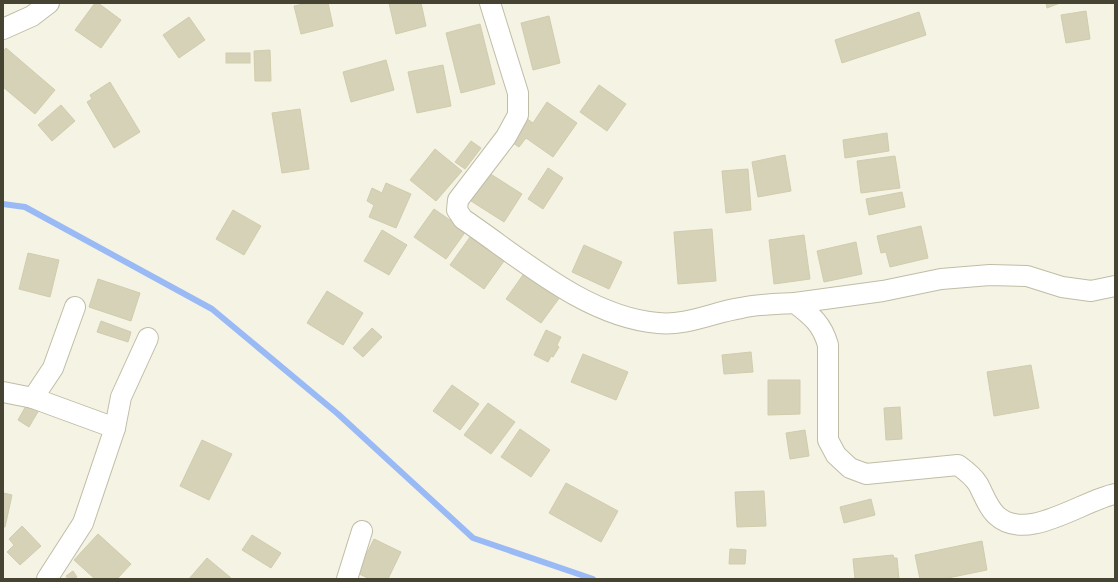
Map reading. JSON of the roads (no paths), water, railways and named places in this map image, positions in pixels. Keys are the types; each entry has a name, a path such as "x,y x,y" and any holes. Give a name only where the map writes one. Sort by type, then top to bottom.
{"street":[{"path":"3,29 32,16 49,3"},
{"path":"490,3 518,93 518,115 506,137 458,200 457,210 463,219 581,299 628,318 659,324 686,321 741,308 795,303 883,291 941,279 990,275 1027,276 1062,287 1091,291 1115,286"},
{"path":"795,303 811,315 823,330 828,345 828,440 836,455 850,468 866,474 958,465 977,482 989,508 998,517 1010,525 1030,524 1061,516 1115,494"},
{"path":"33,398 53,368 75,307"},
{"path":"47,579 83,522 115,428 121,397 148,338"},
{"path":"3,392 33,398 115,428"},
{"path":"347,579 362,531"}],"waterway":[{"path":"3,204 25,207 212,309 338,414 473,538 593,579"}]}
